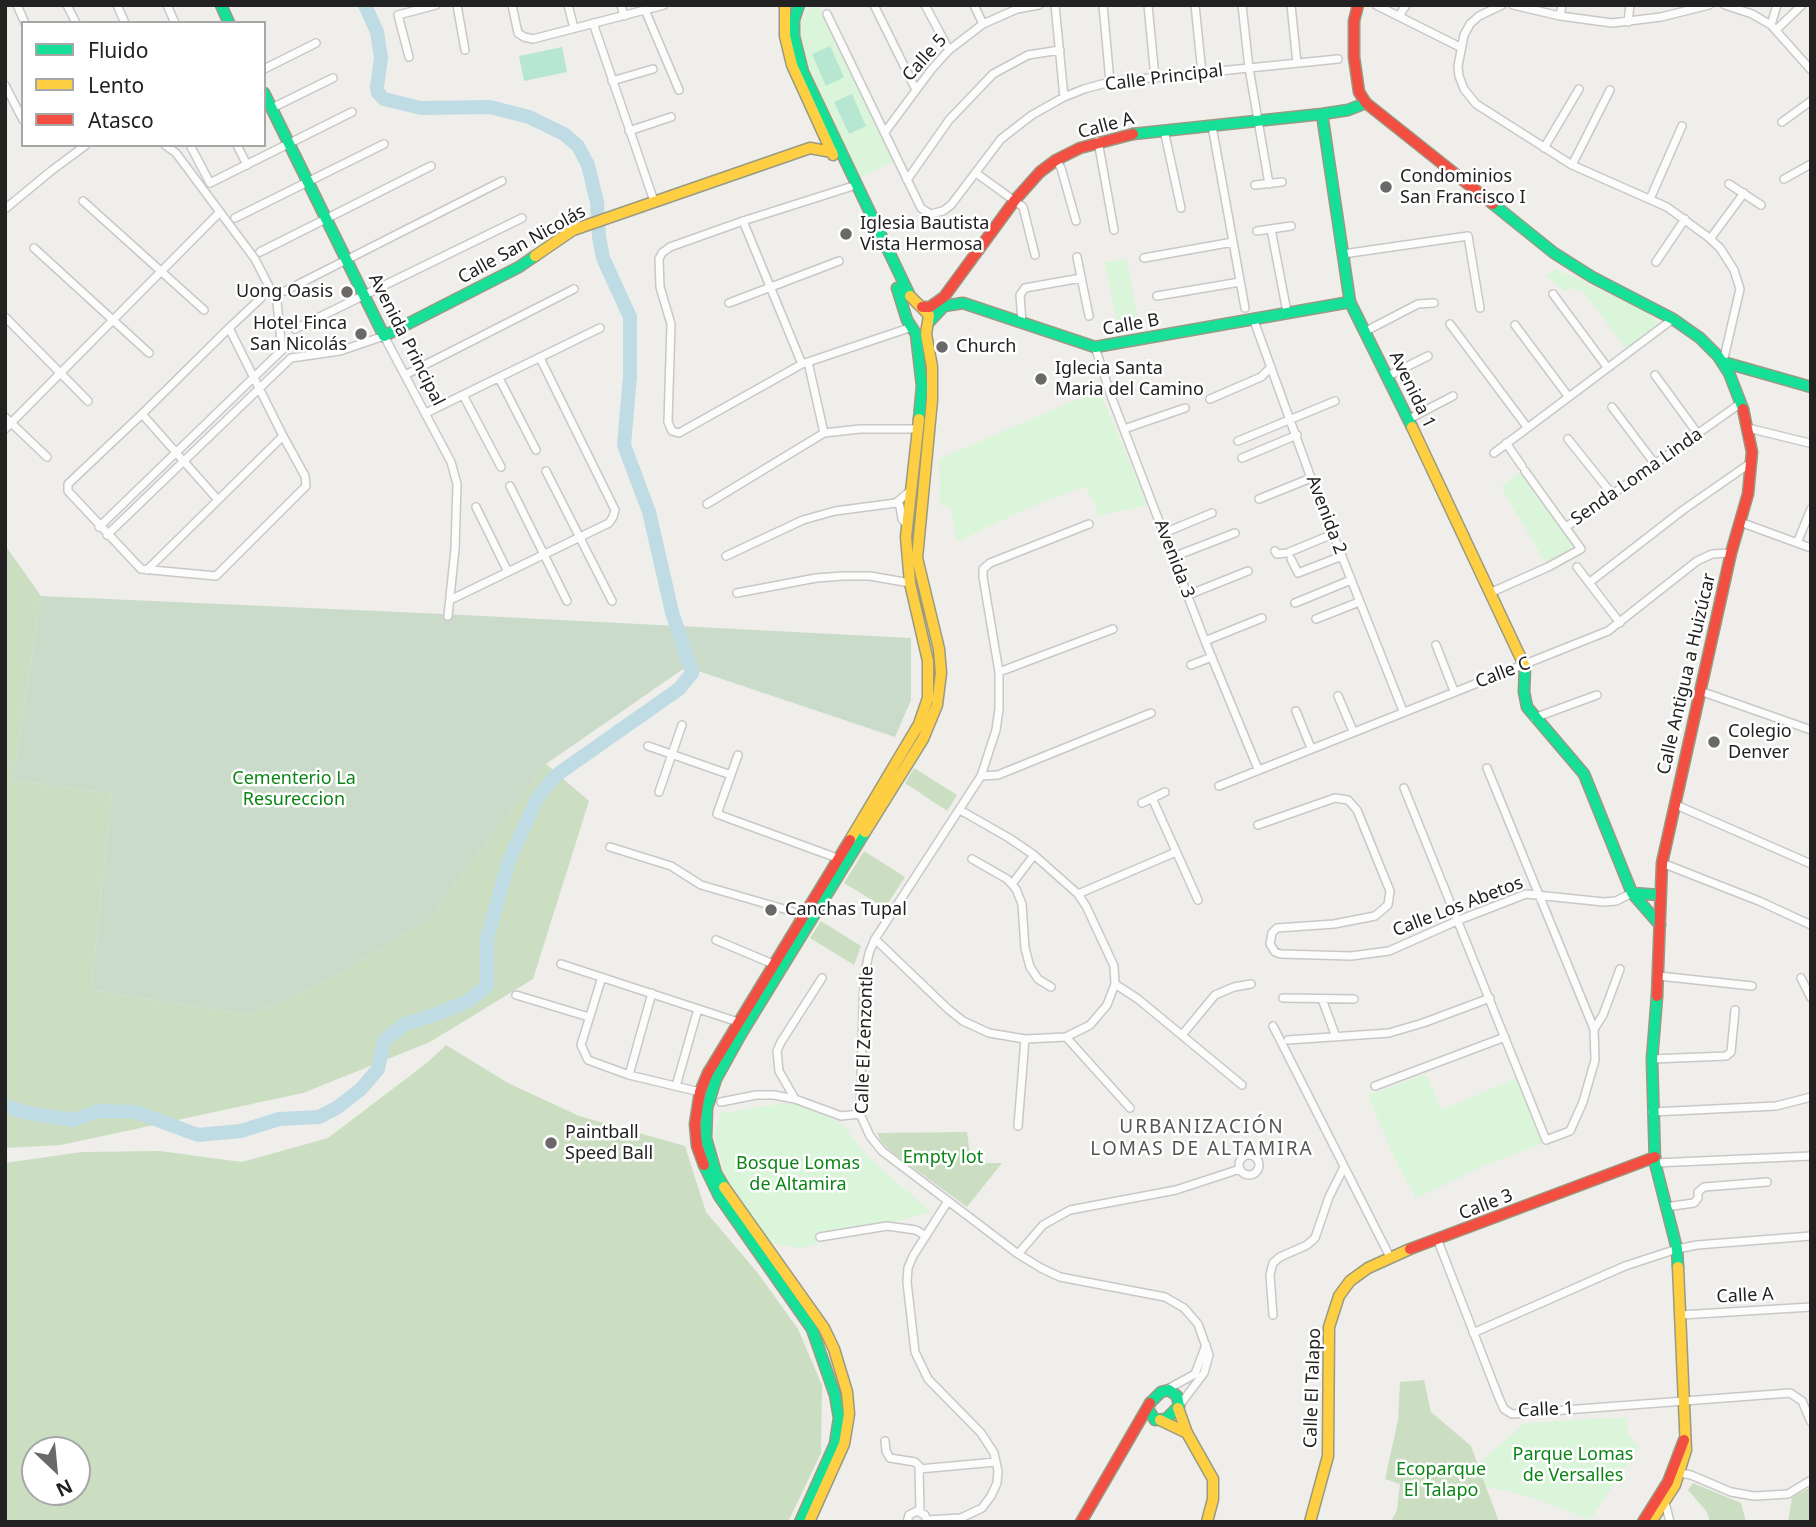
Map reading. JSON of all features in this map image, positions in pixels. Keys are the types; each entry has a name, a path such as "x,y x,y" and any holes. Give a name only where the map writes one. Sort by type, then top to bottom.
{"main road":[{"path":"221,5 228,21"},
{"path":"785,5 784,28 789,54 818,125 850,187 916,334 922,386 906,524 910,583 927,652 928,698 914,732 708,1073 695,1124 697,1146 719,1196 808,1322 835,1395 839,1418 835,1444 800,1522"},
{"path":"799,5 794,20 794,36 803,72 910,296 929,315 926,334 932,367 933,400 917,558 939,649 942,673 937,705 923,739 741,1034 716,1079 707,1108 706,1138 716,1173 725,1190 824,1328 848,1392 849,1414 844,1444 810,1522"},
{"path":"1358,5 1354,21 1354,57 1359,92 1366,103"},
{"name":"Avenida Principal","path":"266,97 384,336"},
{"name":"Calle A","path":"921,306 938,303 1015,200 1040,172 1056,160 1098,141 1164,130 1322,114 1348,110 1366,103"},
{"name":"Calle Antigua a Huizúcar","path":"1366,103 1554,254 1673,319 1700,338 1723,362 1741,403 1748,428 1752,462 1749,486 1731,553 1662,863 1659,975 1652,1059 1652,1112 1655,1160 1677,1249 1686,1474 1651,1521"},
{"name":"Avenida 1","path":"1322,114 1350,302 1409,419 1525,665"},
{"path":"810,148 818,125"},
{"name":"Calle San Nicolás","path":"384,336 519,267 565,235 589,224 810,148 832,152"},
{"path":"952,286 956,298 963,303"},
{"name":"Calle B","path":"963,303 1095,347 1350,302"},
{"path":"912,327 923,328 944,306 963,303"},
{"path":"906,314 909,308 921,306"},
{"path":"1723,362 1811,387"},
{"path":"1525,665 1525,703 1534,718 1584,774 1632,893 1660,925"},
{"name":"Calle Los Abetos","path":"1632,893 1660,895"},
{"name":"Calle 3","path":"1339,1296 1358,1274 1390,1257 1655,1160"},
{"name":"Calle El Talapo","path":"1310,1522 1328,1456 1329,1327 1339,1296"},
{"path":"1081,1522 1150,1403 1165,1391 1171,1391 1177,1396 1187,1433 1213,1479 1213,1499 1207,1522"},
{"path":"1150,1403 1149,1409 1157,1420 1187,1433"},
{"path":"1131,1437 1157,1420 1171,1415 1178,1407"},
{"name":"Calle Antigua a Huizúcar","path":"1651,1521 1684,1440"}],"street":[{"path":"17,5 24,21"},
{"path":"67,5 75,21"},
{"path":"117,5 124,21"},
{"path":"167,5 174,21"},
{"path":"408,57 398,15 436,5"},
{"path":"457,5 466,50"},
{"path":"512,5 519,33 533,38 664,5"},
{"path":"568,5 574,28"},
{"path":"621,5 624,16"},
{"path":"874,5 916,90"},
{"path":"925,5 949,50"},
{"path":"974,5 983,24"},
{"name":"Calle 5","path":"885,132 949,50 983,24 1017,9 1039,5"},
{"path":"1055,5 1064,97"},
{"path":"1103,5 1110,82"},
{"path":"1148,5 1155,78"},
{"path":"1195,5 1202,73"},
{"path":"1242,5 1249,68 1269,184"},
{"path":"1291,5 1297,63"},
{"path":"1376,5 1460,47"},
{"path":"1399,16 1406,5"},
{"path":"1502,5 1483,9 1470,24 1460,47 1459,76 1471,99 1488,113 1572,165 1650,199 1685,219 1710,239 1729,260 1740,289 1723,362"},
{"path":"1513,5 1592,21 1628,22 1709,5"},
{"path":"1560,16 1562,5"},
{"path":"1628,22 1630,5"},
{"path":"1725,5 1743,8 1773,27 1811,70"},
{"path":"1773,27 1777,5"},
{"path":"1773,27 1802,5"},
{"path":"645,10 679,90"},
{"name":"Calle Principal","path":"827,14 921,208 934,214 947,208 1001,139 1064,97 1110,82 1338,59"},
{"path":"593,23 654,201"},
{"path":"266,68 316,43"},
{"path":"907,180 949,120 993,74 1028,55 1060,50"},
{"path":"612,81 653,69"},
{"path":"272,108 333,78"},
{"path":"5,85 21,116"},
{"path":"1544,148 1579,89"},
{"path":"1572,165 1610,90"},
{"path":"1782,122 1811,101"},
{"path":"191,147 210,183 352,112"},
{"path":"629,131 671,117"},
{"path":"1212,125 1245,309"},
{"path":"1650,199 1682,125"},
{"path":"1164,130 1181,208"},
{"path":"1098,141 1114,230"},
{"path":"234,218 384,144"},
{"path":"5,209 83,147"},
{"path":"107,535 291,358 282,350 280,316 272,291 255,259 176,153 168,147"},
{"path":"238,147 247,165"},
{"path":"1056,160 1061,168 1076,221"},
{"path":"1784,179 1811,164"},
{"path":"260,252 431,166"},
{"path":"976,173 1023,207 1035,255"},
{"path":"285,291 502,181"},
{"path":"1255,185 1282,182"},
{"path":"1729,184 1761,205"},
{"path":"850,187 743,221 670,247 662,253 659,259 660,287 671,324 668,422 672,431 679,433 805,363 912,327"},
{"path":"1710,239 1744,193"},
{"path":"83,201 204,310"},
{"path":"47,457 7,423 116,320 220,212"},
{"path":"295,329 522,218"},
{"path":"1656,262 1685,219"},
{"path":"743,221 805,363 824,433"},
{"path":"1257,231 1291,226"},
{"path":"1271,229 1287,312"},
{"path":"1343,254 1468,236 1480,308"},
{"path":"1144,258 1233,242"},
{"path":"34,248 116,320 149,353"},
{"path":"1077,257 1089,316"},
{"path":"729,303 839,261"},
{"path":"1021,323 1020,295 1025,288 1081,278"},
{"path":"1157,296 1240,282"},
{"path":"405,375 573,289"},
{"path":"1553,294 1607,367"},
{"path":"229,328 305,476 306,485 229,564 213,576 137,568 67,487 229,328 261,298"},
{"path":"1366,331 1418,304 1434,303"},
{"path":"5,317 89,401"},
{"name":"Avenida 2","path":"1253,318 1311,478 1403,712"},
{"path":"1494,453 1673,319"},
{"path":"1450,324 1527,427"},
{"path":"1515,325 1568,396"},
{"path":"426,413 600,328"},
{"name":"Calle San Nicolás","path":"291,358 340,351 384,336"},
{"name":"Avenida Principal","path":"384,336 451,463 457,484 455,549 447,616"},
{"name":"Avenida 3","path":"1095,347 1205,641 1258,768"},
{"path":"99,527 282,350"},
{"path":"1388,376 1428,356"},
{"path":"450,600 608,523 615,510 540,358"},
{"path":"1210,399 1261,377 1271,367"},
{"path":"1655,376 1698,434"},
{"path":"499,378 536,450"},
{"path":"463,395 501,467"},
{"path":"1409,419 1453,396"},
{"path":"1238,441 1335,401"},
{"name":"Senda Loma Linda","path":"1492,592 1581,549 1566,527 1741,403"},
{"path":"1612,407 1656,464"},
{"path":"1124,429 1185,408"},
{"path":"142,414 218,500"},
{"path":"1748,428 1809,443"},
{"path":"707,504 824,433 860,429 918,429"},
{"path":"1242,458 1297,435"},
{"path":"147,570 283,436"},
{"path":"1568,439 1612,494"},
{"path":"1506,443 1566,527"},
{"path":"1590,582 1683,510 1752,462"},
{"path":"546,471 612,601"},
{"path":"1259,499 1311,478"},
{"path":"510,486 567,601"},
{"path":"726,556 803,520 835,511 897,503 910,491"},
{"path":"897,503 906,524"},
{"path":"476,507 508,572"},
{"path":"1797,543 1811,509"},
{"path":"1164,533 1212,513"},
{"path":"1740,522 1811,548"},
{"name":"Calle El Zenzontle","path":"1089,524 990,563 983,569 999,672 996,730 981,776 875,939 864,971 860,1114 870,1136 882,1151 1018,1254 1060,1278 1165,1297 1192,1316 1206,1344"},
{"path":"1173,557 1235,533"},
{"path":"1275,551 1277,554 1287,553 1333,534"},
{"name":"Calle C","path":"1219,786 1258,768 1608,631 1697,561 1712,554 1731,553"},
{"path":"1291,559 1298,573 1342,556"},
{"path":"1577,567 1620,624"},
{"path":"1188,595 1248,571"},
{"path":"737,593 816,578 843,576 870,576 910,583"},
{"path":"1295,603 1350,580"},
{"path":"1316,619 1359,602"},
{"path":"1205,641 1262,618"},
{"path":"999,672 1112,629"},
{"path":"1436,646 1454,691"},
{"path":"1191,665 1212,657"},
{"path":"1700,691 1811,730"},
{"path":"1534,718 1597,695"},
{"path":"1338,696 1353,731"},
{"path":"1296,711 1311,748"},
{"path":"981,776 998,775 1020,767 1151,713"},
{"path":"659,792 682,725"},
{"path":"648,746 731,775"},
{"path":"738,755 717,814 837,858"},
{"path":"1404,788 1546,1140 1570,1131 1583,1102 1595,1060 1594,1029 1487,768"},
{"path":"1142,803 1165,792"},
{"path":"1152,798 1198,900"},
{"name":"Calle Los Abetos","path":"1258,825 1335,798 1348,800 1357,810 1390,891 1388,905 1375,916 1334,924 1277,928 1272,933 1270,944 1275,952 1281,954 1352,956 1389,951 1526,894 1604,902 1616,901 1632,893"},
{"path":"1674,804 1811,864"},
{"path":"875,939 963,1021 989,1033 1025,1039 1066,1037 1090,1025 1107,1005 1116,976 1111,956 1078,894 1034,855 960,810"},
{"path":"610,847 671,866 701,885 791,911 802,917"},
{"path":"1078,894 1177,852"},
{"path":"1012,884 1034,855"},
{"path":"972,859 1012,884 1022,904 1025,948 1030,967 1038,979 1051,987"},
{"path":"1662,863 1759,901 1811,925"},
{"path":"716,940 773,964"},
{"path":"561,964 738,1022"},
{"path":"1594,1029 1620,969"},
{"path":"1659,975 1752,986"},
{"path":"602,977 581,1045 584,1056 592,1063 629,1075 701,1092"},
{"path":"795,1100 779,1071 777,1051 822,978"},
{"path":"1801,978 1811,998"},
{"path":"1115,984 1138,999 1242,1085"},
{"path":"1182,1035 1215,995 1234,986 1251,984"},
{"path":"629,1075 652,993"},
{"path":"516,995 589,1017"},
{"path":"1283,998 1354,999"},
{"path":"1288,1040 1375,1035 1407,1029 1490,998"},
{"path":"1322,999 1336,1037"},
{"path":"676,1086 698,1009"},
{"path":"1652,1059 1726,1055 1731,1052 1735,1010"},
{"path":"1273,1026 1390,1257"},
{"path":"1066,1037 1130,1108"},
{"path":"1375,1086 1505,1037"},
{"path":"1018,1126 1025,1039"},
{"path":"721,1102 774,1095 841,1116 860,1114"},
{"path":"1652,1112 1776,1106 1811,1097"},
{"path":"1655,1160 1811,1156"},
{"path":"1273,1315 1270,1275 1273,1264 1280,1257 1307,1245 1315,1238 1329,1196 1344,1167"},
{"path":"1018,1254 1043,1225 1070,1210 1176,1191 1240,1169"},
{"path":"1665,1207 1694,1203 1698,1192 1704,1187 1768,1182"},
{"path":"885,1441 890,1458 915,1462 919,1469 920,1512 927,1521 961,1518 982,1508 997,1483 994,1454 981,1433 928,1379 915,1352 907,1282 908,1268 948,1201"},
{"path":"820,1237 887,1226 916,1230 926,1236"},
{"path":"1473,1334 1625,1266 1677,1249 1811,1236"},
{"name":"Calle 1","path":"1438,1241 1502,1404 1512,1414 1684,1402"},
{"name":"Calle A","path":"1681,1315 1811,1307"},
{"path":"1165,1391 1195,1374 1206,1344"},
{"path":"1178,1407 1204,1373 1209,1354 1206,1344"},
{"path":"1684,1402 1790,1393 1802,1401 1811,1422"},
{"path":"919,1469 996,1462"},
{"path":"1686,1474 1731,1492 1754,1496 1788,1494 1811,1480"},
{"path":"1665,1502 1670,1522"},
{"path":"907,1522 912,1513 920,1512"}],"green space":[{"path":"813,5 818,5 893,162 859,178 808,70 800,43 802,19"},
{"path":"830,46 844,77 826,86 812,54"},
{"path":"562,47 567,72 524,81 519,56"},
{"path":"852,94 866,126 849,134 834,102"},
{"path":"1127,259 1139,325 1119,328 1104,262"},
{"path":"1556,269 1646,312 1660,325 1626,349 1584,292 1572,288 1564,291 1546,276"},
{"path":"1099,390 1148,505 1095,516 1096,506 1085,486 1026,509 957,542 950,507 940,505 939,459"},
{"path":"1521,471 1583,551 1554,571 1544,560 1501,487"},
{"path":"5,545 41,596 13,780 112,794 91,990 249,1015 324,983 428,920 546,764 589,801 533,979 430,1042 303,1093 61,1145 5,1148"},
{"name":"Cementerio La Resureccion","path":"41,596 911,638 911,700 895,737 686,667 546,764 428,920 324,983 249,1015 91,990 112,794 13,780"},
{"path":"914,768 957,795 947,811 905,783"},
{"path":"864,851 905,877 885,908 844,883"},
{"path":"821,921 861,946 854,965 810,938"},
{"path":"446,1045 508,1083 579,1116 685,1146 706,1212 757,1272 798,1329 822,1385 821,1453 788,1522 5,1522 5,1163 82,1152 160,1151 242,1162 328,1138 428,1062"},
{"path":"1425,1074 1442,1110 1516,1078 1544,1143 1488,1164 1416,1198 1393,1155 1368,1095"},
{"name":"Bosque Lomas de Altamira","path":"805,1100 842,1124 867,1156 931,1212 801,1248 774,1244 747,1218 734,1198 714,1135 721,1113"},
{"name":"Empty lot","path":"967,1132 971,1163 1002,1163 967,1207 893,1153 882,1143 877,1133"},
{"name":"Ecoparque El Talapo","path":"1424,1380 1431,1412 1471,1446 1499,1522 1391,1522 1397,1510 1400,1484 1385,1479 1398,1420 1400,1382"},
{"name":"Parque Lomas de Versalles","path":"1627,1417 1628,1433 1639,1448 1590,1520 1534,1498 1486,1486 1478,1464 1525,1423"},
{"path":"1693,1483 1741,1503 1746,1522 1710,1522 1707,1512 1688,1490"},
{"path":"1811,1487 1811,1522 1788,1522 1792,1497"}],"waterway":[{"path":"5,1106 28,1113 73,1120 98,1111 136,1112 198,1135 241,1131 279,1119 319,1117 338,1107 361,1089 378,1069 384,1041 405,1024 468,1001 487,986 487,939 509,861 537,798 555,776 679,689 692,673 672,612 649,512 624,445 630,376 630,317 603,258 597,202 588,165 578,146 564,134 529,117 490,107 421,108 384,99 378,93 377,87 381,58 377,32 365,5"}],"traffic: fast":[{"path":"221,5 228,21"},
{"path":"799,5 794,20 794,36 803,72 910,296"},
{"path":"266,97 384,336 519,267 535,256"},
{"path":"1133,134 1322,114 1348,110 1366,103"},
{"path":"1322,114 1350,302 1412,427"},
{"path":"1493,204 1554,253 1592,277 1673,319 1700,338 1718,356 1729,373 1743,409"},
{"path":"897,288 907,320 916,334 922,386 919,419"},
{"path":"929,322 944,306 963,303 1095,347 1350,302"},
{"path":"1723,362 1811,387"},
{"path":"1525,667 1524,692 1527,707 1584,774 1632,893 1660,925"},
{"path":"724,1187 716,1173 706,1138 707,1108 716,1079 865,832"},
{"path":"1632,893 1660,895"},
{"path":"1657,996 1652,1059 1655,1163 1677,1249 1678,1267"},
{"path":"704,1165 719,1196 812,1329 835,1395 839,1418 835,1444 800,1522"},
{"path":"1169,1390 1177,1396 1179,1406 1166,1419 1155,1420 1148,1409 1150,1403 1161,1392 1169,1390"}],"traffic: slow":[{"path":"785,5 785,36 792,65 833,155"},
{"path":"535,256 573,230 810,148 832,152"},
{"path":"865,832 923,739 937,705 941,673 939,649 917,558 932,400 932,367 926,334 929,315 910,296"},
{"path":"850,840 919,724 928,698 928,661 910,583 906,537 919,419"},
{"path":"1412,427 1525,667"},
{"path":"724,1187 824,1328 834,1349 847,1392 849,1414 844,1444 809,1522"},
{"path":"1310,1522 1328,1456 1329,1327 1339,1296 1350,1281 1368,1268 1410,1249"},
{"path":"1651,1522 1675,1485 1686,1450 1678,1267"},
{"path":"1178,1408 1187,1433 1213,1479 1213,1499 1207,1522"},
{"path":"1160,1420 1187,1433"}],"traffic: jam":[{"path":"1358,5 1354,21 1354,57 1359,92 1366,103 1493,204"},
{"path":"922,307 930,307 944,297 1015,200 1040,172 1080,148 1133,134"},
{"path":"1657,996 1662,863 1731,553 1748,494 1752,452 1743,409"},
{"path":"704,1165 697,1146 695,1124 700,1092 708,1073 850,840"},
{"path":"1410,1249 1655,1157"},
{"path":"1081,1522 1150,1403"},
{"path":"1643,1522 1668,1482 1684,1440"}],"place":[{"name":"Condominios San Francisco I","path":"1386,187"},
{"name":"Iglesia Bautista Vista Hermosa","path":"846,234"},
{"name":"Uong Oasis","path":"347,292"},
{"name":"Hotel Finca San Nicolás","path":"361,334"},
{"name":"Church","path":"942,347"},
{"name":"Iglecia Santa Maria del Camino","path":"1041,379"},
{"name":"Colegio Denver","path":"1714,742"},
{"name":"Canchas Tupal","path":"771,910"},
{"name":"Paintball Speed Ball","path":"551,1143"}],"district":[{"name":"URBANIZACIÓN LOMAS DE ALTAMIRA","path":"1202,1139"}]}
